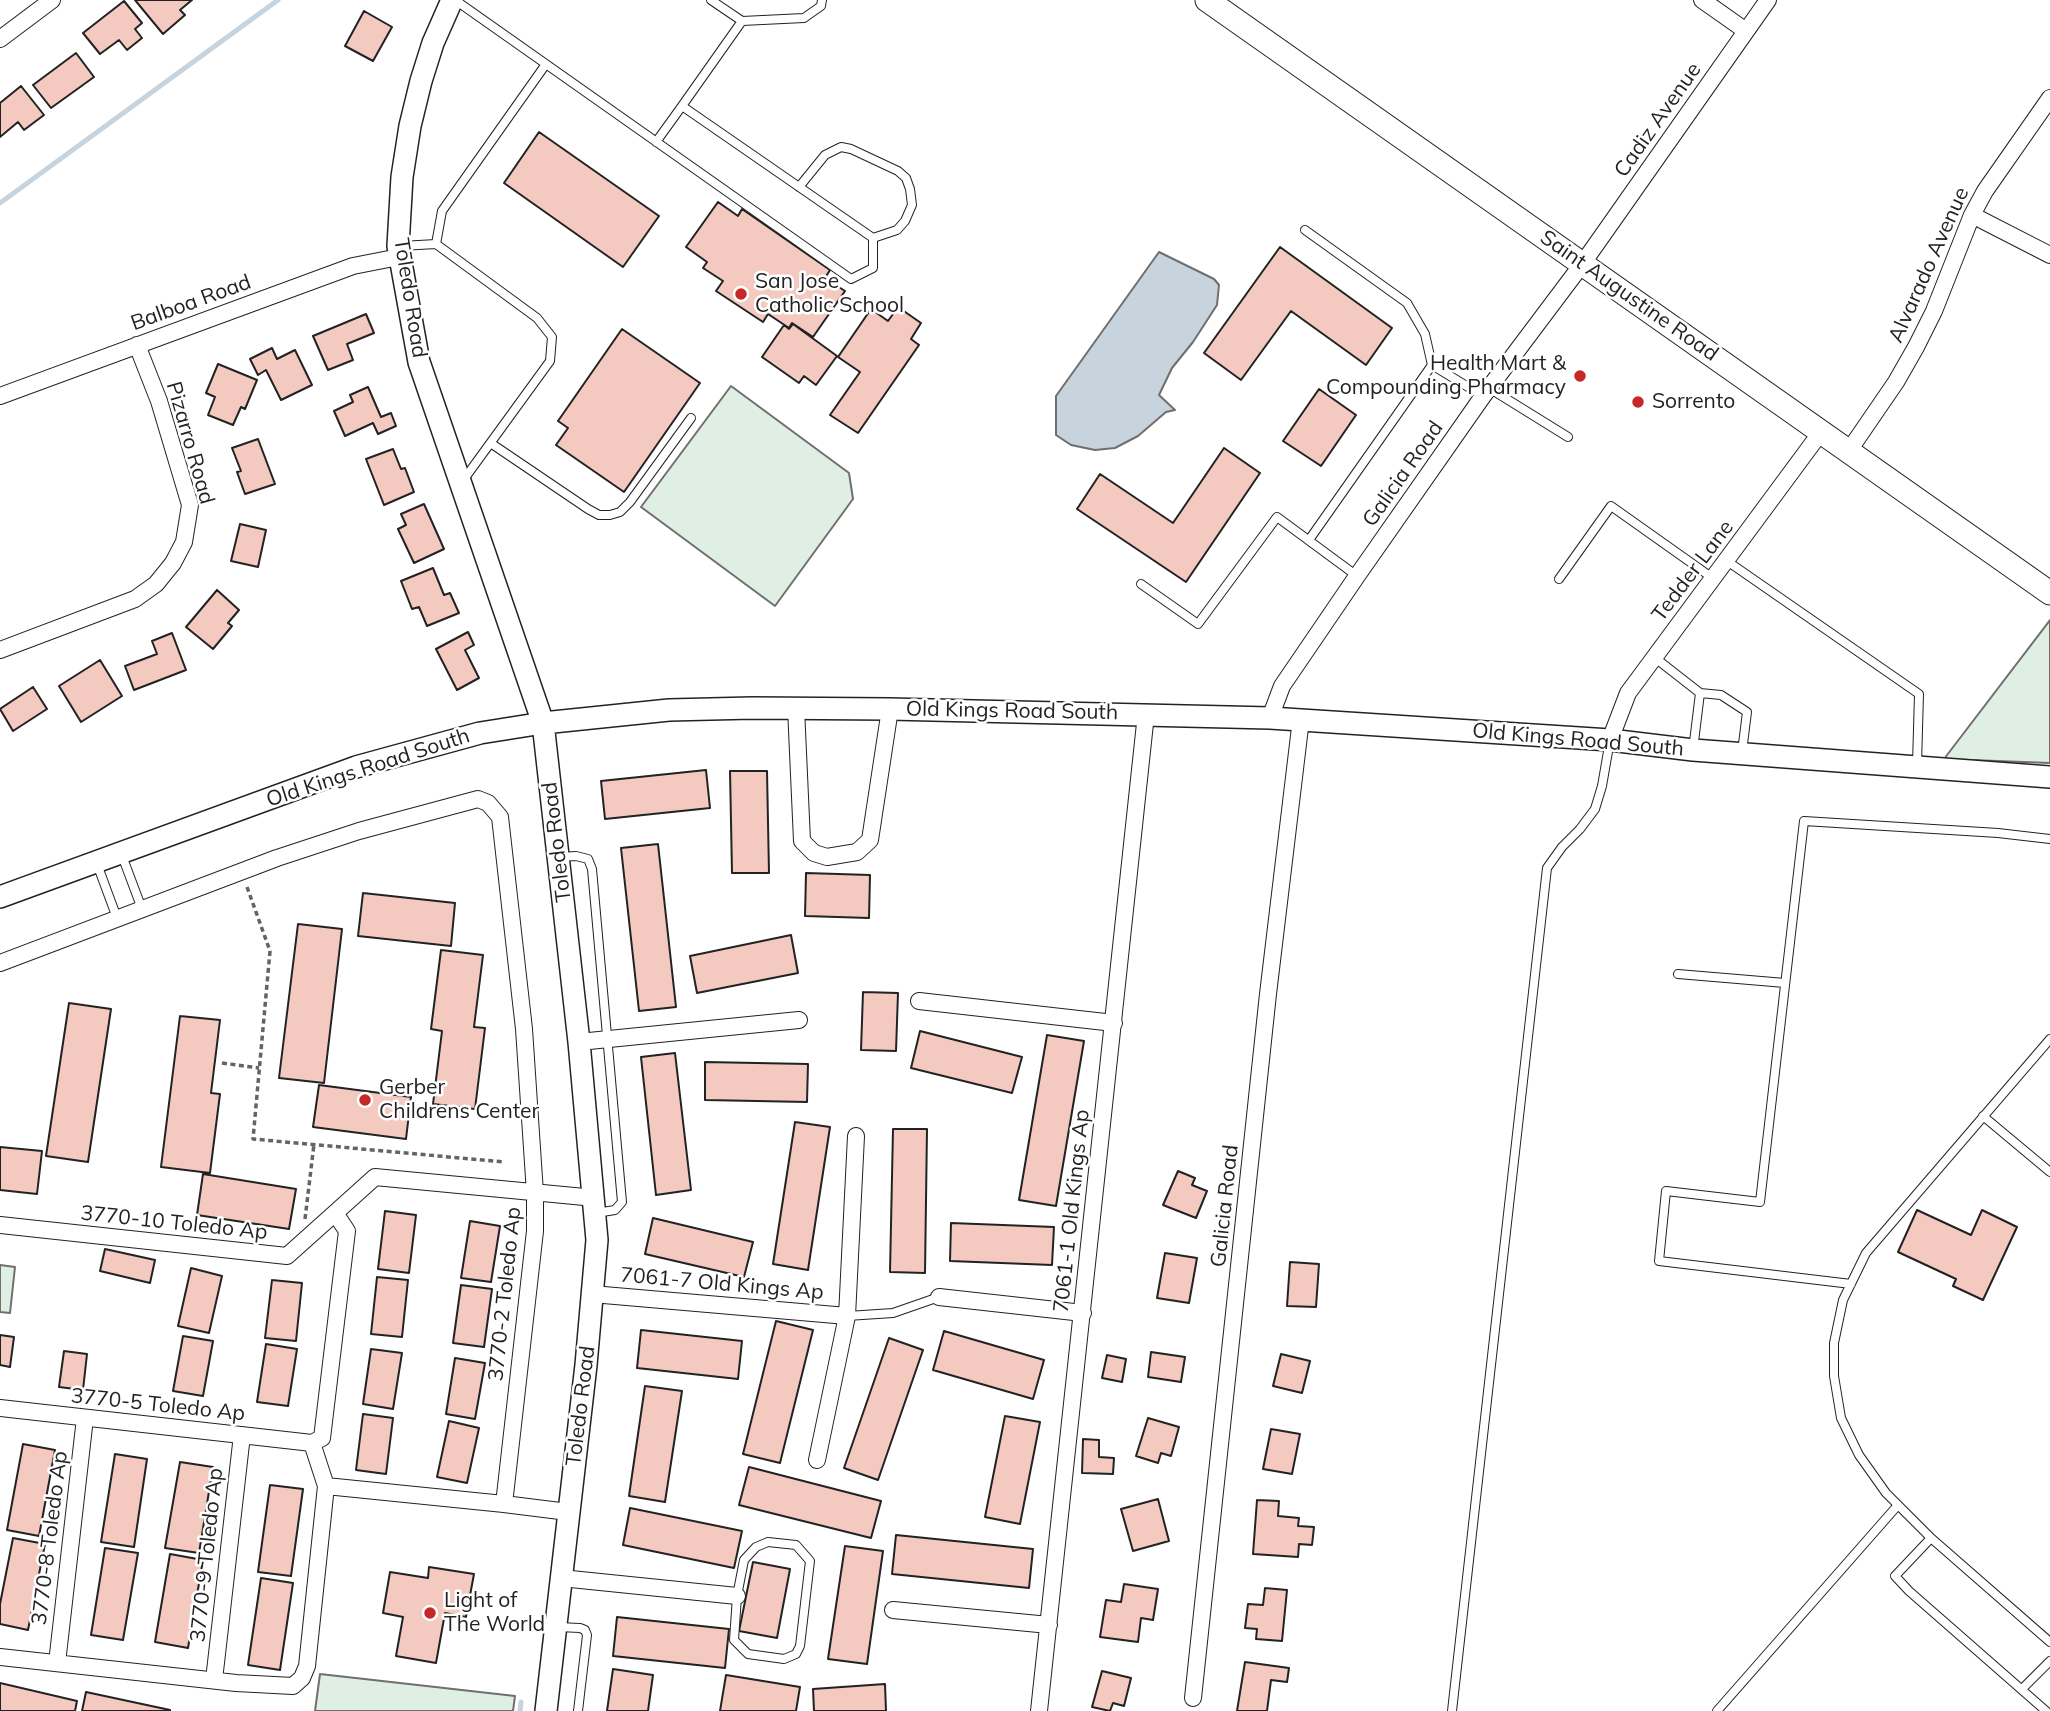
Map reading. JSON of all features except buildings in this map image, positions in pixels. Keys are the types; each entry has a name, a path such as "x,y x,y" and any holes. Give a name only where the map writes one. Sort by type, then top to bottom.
{"main road":[{"name":"Saint Augustine Road","path":"1207,0 2050,593"}],"street":[{"path":"0,39 51,0"},
{"name":"Toledo Road","path":"453,0 425,69 410,126 402,177 398,251 419,362 543,723 579,1042 597,1240 546,1711"},
{"path":"1702,0 1746,31"},
{"name":"Cadiz Avenue","path":"1583,263 1768,0"},
{"name":"Alvarado Avenue","path":"1848,452 1896,382 1916,347 1934,311 1972,215 1985,191 2050,98"},
{"path":"1972,215 2050,255"},
{"name":"Balboa Road","path":"0,396 353,265 398,251"},
{"name":"Galicia Road","path":"1270,718 1282,687 1357,576 1486,392 1583,263"},
{"name":"Pizarro Road","path":"0,650 135,599 156,584 173,563 184,542 190,505 159,401 137,345"},
{"name":"Tedder Lane","path":"1609,740 1628,693 1821,432"},
{"path":"796,708 802,841 814,853 827,857 857,852 870,840 890,709"},
{"name":"Old Kings Road South","path":"0,897 356,767 480,733 543,723 669,710 890,709 1301,719 1609,740 1741,754 2050,776"},
{"name":"7061-1 Old Kings Ap","path":"1039,1711 1146,714"},
{"name":"Galicia Road","path":"1193,1705 1268,994 1301,719"},
{"name":"3770-2 Toledo Ap","path":"0,963 347,834 478,799 488,803 500,817 502,830 524,1029 536,1193 535,1231 504,1504"},
{"path":"919,1001 1114,1023"},
{"path":"579,1042 799,1020"},
{"path":"817,1460 848,1316 856,1136"},
{"name":"3770-10 Toledo Ap","path":"0,1225 287,1256 375,1177 536,1193 595,1206"},
{"path":"0,1657 293,1686 302,1678 307,1666 326,1486 312,1443 322,1437 347,1231 335,1213"},
{"name":"7061-7 Old Kings Ap","path":"593,1294 848,1316"},
{"path":"939,1297 1083,1313"},
{"name":"3770-5 Toledo Ap","path":"0,1408 312,1443"},
{"name":"3770-8 Toledo Ap","path":"57,1663 85,1418"},
{"name":"3770-9 Toledo Ap","path":"215,1680 242,1435"},
{"path":"326,1486 568,1512"},
{"path":"561,1578 737,1596"},
{"path":"893,1610 1049,1625"}],"lane":[{"path":"453,0 851,279 873,268 873,238"},
{"path":"711,0 742,21 804,18 821,6 822,0"},
{"path":"656,142 742,21"},
{"path":"436,244 442,211 546,64"},
{"path":"682,106 873,238"},
{"path":"799,187 825,156 841,147 898,171 906,178 911,189 912,205 905,221 897,230 873,238"},
{"path":"1305,230 1407,303 1424,334 1432,365 1568,437"},
{"path":"398,251 436,244 537,318 552,337 550,361 461,483"},
{"path":"1309,540 1432,365"},
{"path":"492,444 588,509 599,515 611,515 620,512 630,502 691,418"},
{"path":"1559,579 1611,506 1714,579"},
{"path":"1141,584 1198,624 1277,517 1357,576"},
{"path":"1727,561 1919,694 1917,768"},
{"path":"1654,657 1700,693 1721,695 1747,712 1741,754"},
{"path":"1693,750 1700,693"},
{"path":"1452,1711 1547,867 1595,809 1602,786 1609,740"},
{"path":"1851,1284 1659,1261 1666,1191 1760,1202 1804,821 1998,833 2050,839"},
{"path":"121,853 142,909"},
{"path":"559,857 576,856 588,859 592,869 622,1202 615,1210 595,1206"},
{"path":"96,862 117,918"},
{"path":"1678,974 1785,983"},
{"path":"2050,1039 1866,1254 1843,1300 1834,1342 1834,1376 1841,1418 1859,1455 1886,1493 1931,1538 2050,1642"},
{"path":"1983,1116 2050,1172"},
{"path":"848,1316 892,1313 939,1297"},
{"path":"1717,1711 1898,1505"},
{"path":"1931,1538 1895,1576 2046,1711"},
{"path":"777,1542 796,1545 810,1562 800,1647 796,1654 784,1659 748,1654 740,1648 734,1640 737,1596 744,1560 756,1547 777,1542"},
{"path":"555,1627 580,1628 585,1630 587,1635 579,1711"},
{"path":"2022,1689 2050,1661"}],"path":[{"path":"241,872 271,951 253,1139 504,1162"},
{"path":"222,1063 259,1068"},
{"path":"304,1225 314,1144"}],"green space":[{"path":"731,386 849,473 853,499 775,606 641,507"},
{"path":"2050,620 2050,763 1944,759"},
{"path":"0,1265 15,1267 10,1313 0,1312"},
{"path":"320,1674 515,1696 513,1711 315,1711"}],"shaded area":[{"path":"1159,252 1214,279 1219,285 1217,305 1172,368 1159,395 1175,410 1166,412 1138,436 1115,448 1095,450 1071,445 1056,435 1056,396"}],"waterway":[{"path":"0,203 278,0"},
{"path":"520,1711 521,1702"}],"place":[{"name":"San Jose Catholic School","path":"741,294"},
{"name":"Health Mart & Compounding Pharmacy","path":"1580,376"},
{"name":"Sorrento","path":"1638,402"},
{"name":"Gerber Childrens Center","path":"365,1100"},
{"name":"Light of The World","path":"430,1613"}]}
